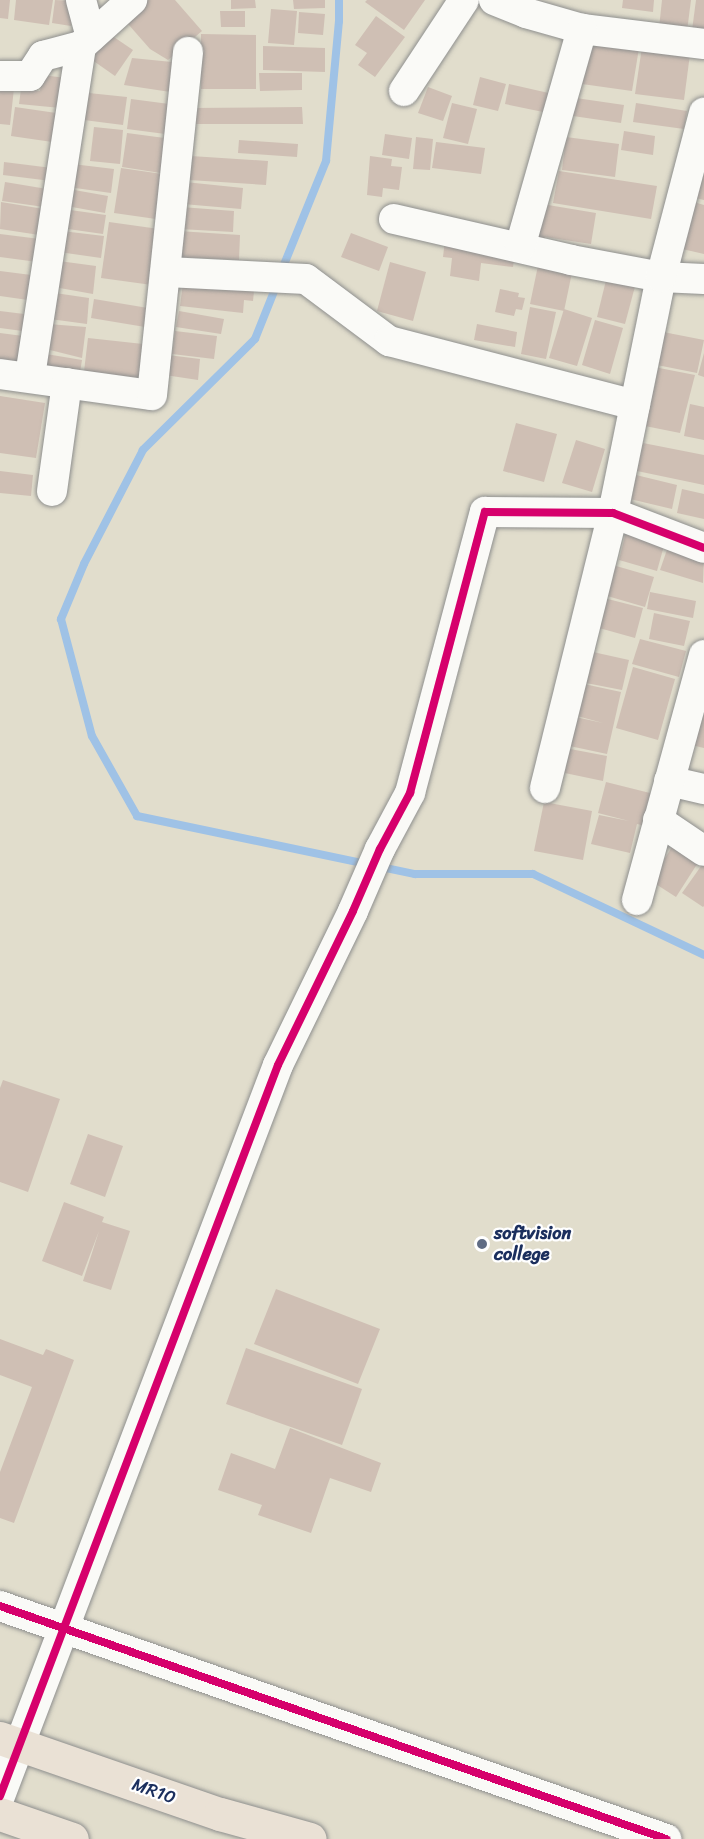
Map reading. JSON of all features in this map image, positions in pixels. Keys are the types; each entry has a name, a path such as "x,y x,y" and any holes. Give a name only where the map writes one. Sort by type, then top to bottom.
{"main road":[{"name":"MR10","path":"10,1741 220,1814 309,1839"},
{"path":"0,1814 72,1839"}],"street":[{"path":"30,376 86,41 81,0"},
{"path":"0,76 30,76 43,56 86,41 132,0"},
{"path":"404,91 464,0"},
{"path":"494,0 526,13 582,29 704,44"},
{"path":"520,247 582,29"},
{"path":"0,374 30,376 152,395 167,272 188,52"},
{"path":"545,788 613,513 661,277 704,112"},
{"path":"394,219 571,260 661,277 704,279"},
{"path":"167,272 306,279 389,341 635,405"},
{"path":"52,491 67,383"},
{"path":"0,1796 10,1741 62,1628 278,1065 381,849 410,794 485,512 613,513 704,549"},
{"path":"637,900 704,655"},
{"path":"669,781 704,789"},
{"path":"658,820 704,851"},
{"path":"0,1606 666,1839"}],"building":[{"path":"0,0 10,0 8,19 0,18"},
{"path":"16,0 53,0 49,25 14,20"},
{"path":"55,0 74,1 71,26 52,23"},
{"path":"141,0 175,0 202,31 168,60 150,49 121,16"},
{"path":"231,0 255,0 256,8 231,9"},
{"path":"293,0 325,0 325,8 294,9"},
{"path":"367,0 425,0 404,30 365,2"},
{"path":"623,0 654,0 653,12 622,8"},
{"path":"662,0 691,0 687,31 659,28"},
{"path":"696,0 704,0 704,39 691,38"},
{"path":"271,9 297,11 294,45 268,43"},
{"path":"220,11 245,11 245,27 221,27"},
{"path":"299,12 325,14 323,35 298,33"},
{"path":"376,16 405,37 375,77 358,65 367,53 355,45"},
{"path":"102,29 133,50 115,76 85,55"},
{"path":"201,34 256,35 256,89 201,89"},
{"path":"589,41 639,48 632,91 582,84"},
{"path":"263,46 325,48 325,72 263,70"},
{"path":"642,47 690,54 684,100 635,94"},
{"path":"132,58 182,63 177,93 124,85"},
{"path":"259,73 302,73 302,90 260,91"},
{"path":"42,75 74,79 71,109 19,104 21,89 40,91"},
{"path":"480,77 506,84 498,111 473,105"},
{"path":"509,84 553,94 548,113 505,104"},
{"path":"0,86 14,88 10,125 0,124"},
{"path":"428,87 452,96 443,121 418,113"},
{"path":"79,92 127,97 123,125 76,119"},
{"path":"569,97 624,105 621,123 566,115"},
{"path":"131,99 177,105 173,135 127,129"},
{"path":"452,103 477,109 468,144 443,138"},
{"path":"636,103 687,111 684,129 633,122"},
{"path":"15,107 70,115 66,144 11,136"},
{"path":"302,107 303,124 191,124 191,108"},
{"path":"94,127 123,130 120,164 90,161"},
{"path":"624,131 655,136 653,155 621,150"},
{"path":"127,133 172,139 167,174 122,167"},
{"path":"385,134 412,138 409,159 382,155"},
{"path":"416,137 433,139 430,170 413,169"},
{"path":"566,137 619,144 615,177 562,170"},
{"path":"239,140 298,144 297,157 238,153"},
{"path":"436,142 485,148 481,174 432,168"},
{"path":"704,151 704,200 691,197"},
{"path":"191,156 268,161 266,185 189,180"},
{"path":"370,156 392,159 391,166 402,167 399,190 383,188 382,197 367,195"},
{"path":"4,162 60,169 59,182 3,175"},
{"path":"64,163 114,169 111,193 61,186"},
{"path":"121,168 169,175 163,220 114,213"},
{"path":"559,171 657,186 651,219 553,203"},
{"path":"5,182 47,189 44,207 2,201"},
{"path":"185,182 243,188 241,209 183,204"},
{"path":"63,188 108,196 105,213 61,205"},
{"path":"690,201 704,205 704,254 678,248"},
{"path":"1,202 50,210 46,236 0,229"},
{"path":"536,203 596,213 591,244 545,237 544,247 526,246"},
{"path":"181,207 234,211 233,232 180,229"},
{"path":"63,209 106,215 103,234 61,228"},
{"path":"109,222 159,229 152,285 101,278"},
{"path":"62,231 104,236 101,258 59,252"},
{"path":"178,231 240,235 239,260 177,257"},
{"path":"351,233 388,247 379,271 341,257"},
{"path":"0,234 48,240 45,263 0,257"},
{"path":"445,240 515,251 513,267 481,263 479,281 450,276 452,258 443,257"},
{"path":"540,256 574,263 564,311 530,304"},
{"path":"59,261 96,266 93,294 54,287"},
{"path":"390,262 426,272 413,321 377,311"},
{"path":"609,268 638,275 625,324 597,317"},
{"path":"0,271 39,276 35,301 0,296"},
{"path":"183,283 254,291 253,301 244,300 243,313 180,306"},
{"path":"500,289 519,293 518,297 525,298 522,310 516,309 514,316 495,312"},
{"path":"55,293 89,298 87,324 50,319"},
{"path":"94,299 148,308 145,327 91,318"},
{"path":"530,307 556,312 546,359 521,354"},
{"path":"564,309 592,318 577,366 549,358"},
{"path":"0,311 32,315 30,332 0,328"},
{"path":"179,311 224,319 221,334 176,327"},
{"path":"595,320 623,328 610,374 582,365"},
{"path":"48,324 86,327 82,358 42,348"},
{"path":"477,324 517,332 515,347 474,340"},
{"path":"653,330 704,340 697,373 647,363"},
{"path":"175,331 217,336 214,359 172,354"},
{"path":"0,333 23,336 19,365 0,363"},
{"path":"88,338 143,344 138,387 83,380"},
{"path":"704,353 704,377 698,375"},
{"path":"46,354 82,360 79,378 37,369"},
{"path":"168,355 200,359 198,380 165,375"},
{"path":"649,366 695,375 680,433 635,424"},
{"path":"0,396 45,403 36,458 0,453"},
{"path":"690,404 704,407 704,440 684,436"},
{"path":"516,423 557,434 544,482 503,471"},
{"path":"576,440 605,449 592,492 562,483"},
{"path":"643,443 704,455 704,485 637,471"},
{"path":"0,471 33,475 31,496 0,493"},
{"path":"636,475 677,485 672,509 630,499"},
{"path":"682,489 704,494 704,519 677,513"},
{"path":"626,532 665,542 657,571 619,560"},
{"path":"669,544 704,555 703,583 660,570"},
{"path":"606,563 654,577 645,607 597,593"},
{"path":"650,592 696,601 693,618 647,609"},
{"path":"600,597 643,608 635,638 592,626"},
{"path":"654,613 690,621 684,646 649,639"},
{"path":"640,639 686,651 679,677 632,664"},
{"path":"593,652 629,660 622,690 586,683"},
{"path":"633,667 675,679 658,740 616,728"},
{"path":"584,684 621,692 607,754 565,745 571,716 603,723 577,716"},
{"path":"699,712 704,713 704,748 691,745"},
{"path":"565,748 607,756 603,781 560,772"},
{"path":"606,782 654,794 646,826 637,824 630,853 591,844 599,815 629,821 598,813"},
{"path":"544,802 592,811 583,860 534,851"},
{"path":"675,842 701,858 676,897 651,881"},
{"path":"704,862 704,906 703,907 682,893"},
{"path":"3,1080 60,1099 28,1192 0,1182 0,1088"},
{"path":"88,1134 123,1146 105,1197 70,1184"},
{"path":"64,1202 104,1217 102,1222 130,1231 111,1290 83,1281 99,1231 82,1276 42,1261"},
{"path":"276,1289 380,1329 358,1384 254,1344"},
{"path":"0,1339 43,1355 46,1349 74,1360 14,1523 0,1518 0,1472 32,1387 0,1375"},
{"path":"246,1348 362,1389 342,1445 226,1404"},
{"path":"290,1428 381,1463 371,1492 330,1478 311,1533 258,1515 262,1505 218,1490 231,1453 275,1469"}],"waterway":[{"path":"281,272 326,161 339,0"},
{"path":"277,284 255,339 143,450 84,564 61,619 92,736 137,816 415,874 533,874 704,955"}],"cycle path":[{"path":"0,1796 278,1065 353,911 380,849 410,793 485,512 613,513 704,548"},
{"path":"0,1606 666,1839"}],"place":[{"name":"softvision college","path":"482,1244"}]}
